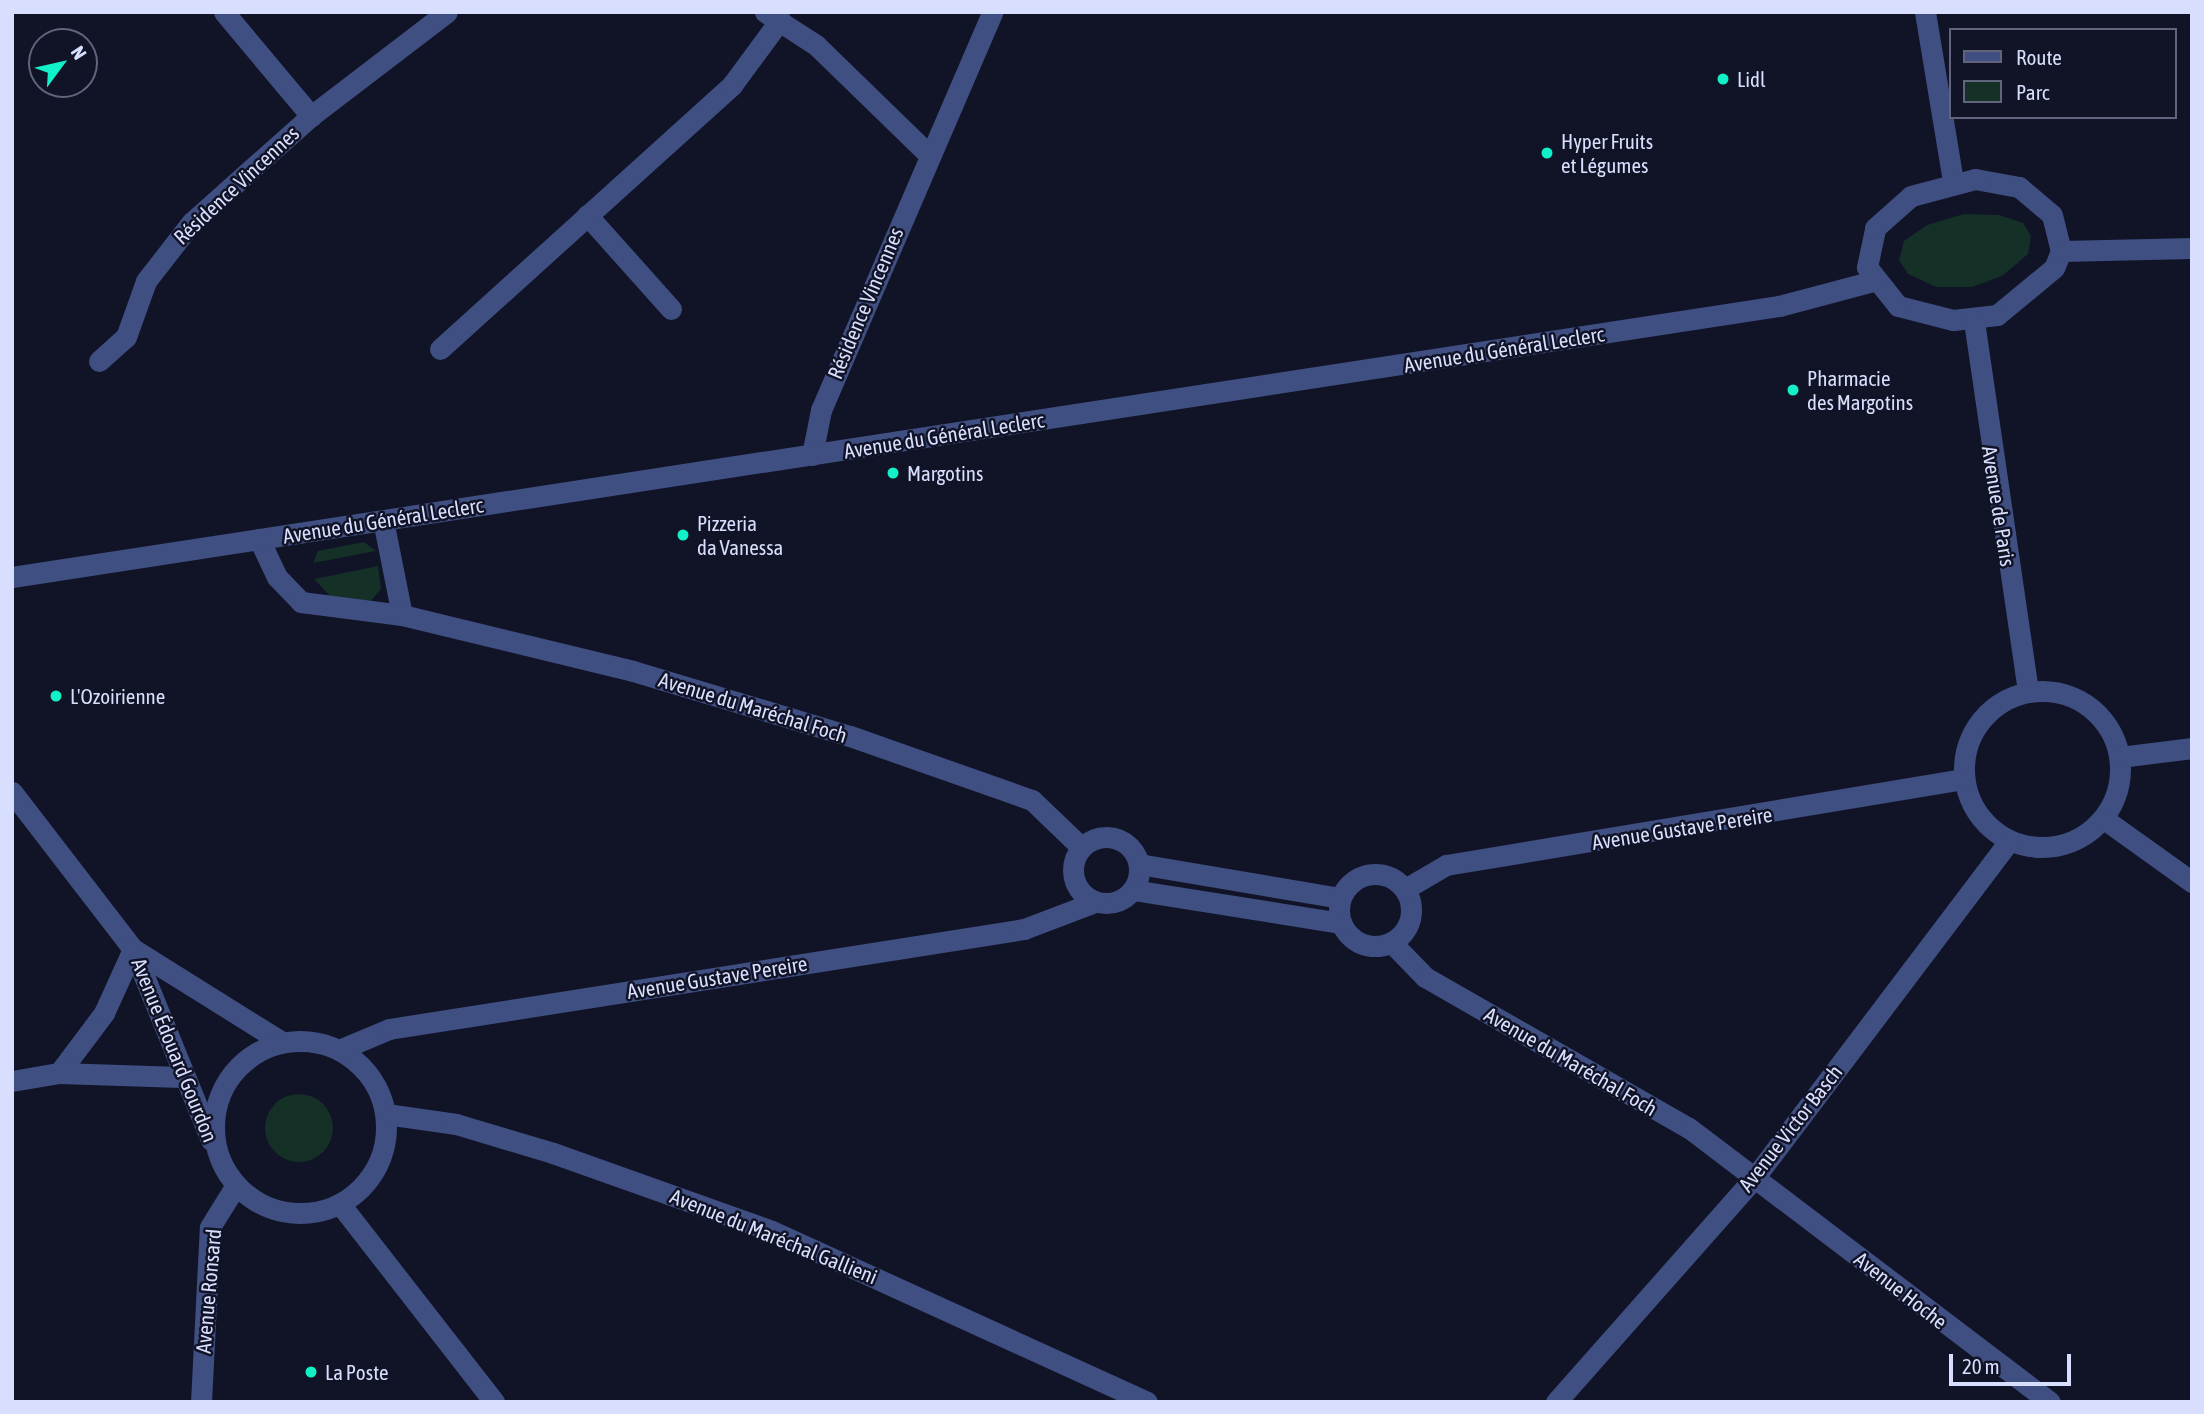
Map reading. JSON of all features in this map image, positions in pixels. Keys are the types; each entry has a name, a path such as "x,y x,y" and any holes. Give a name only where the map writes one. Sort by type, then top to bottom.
{"street":[{"name":"Résidence Vincennes","path":"225,12 311,116"},
{"name":"Résidence Vincennes","path":"99,361 126,337 136,299 177,237 311,116 447,12"},
{"name":"Résidence Vincennes","path":"812,455 821,410 927,153 992,12"},
{"path":"1925,12 1952,181"},
{"path":"440,349 732,85 773,16 816,45 927,153"},
{"path":"1952,181 2019,187 2052,215 2062,251 2044,283 2022,302 1974,321 1917,314 1873,281 1868,247 1875,228 1911,196 1952,181"},
{"path":"587,215 671,309"},
{"path":"2062,251 2192,248"},
{"name":"Avenue du Général Leclerc","path":"12,576 1779,306 1873,281"},
{"name":"Avenue de Paris","path":"1974,321 2028,692"},
{"path":"383,520 402,615"},
{"name":"Avenue du Maréchal Foch","path":"259,539 277,577 301,602 402,615 633,671 850,736 1032,800 1081,847"},
{"path":"2049,691 2087,705 2103,719 2120,757 2115,800 2104,819 2060,846 2009,841 1979,816 1964,779 1978,723 2001,703 2028,692 2049,691"},
{"path":"2120,757 2192,748"},
{"name":"Avenue Gustave Pereire","path":"1405,889 1446,865 1964,779"},
{"name":"Avenue Édouard Gourdon","path":"12,792 133,949 181,1077 217,1151"},
{"path":"2104,819 2192,882"},
{"path":"1110,837 1129,846 1139,864 1133,890 1116,902 1095,902 1073,878 1081,847 1110,837"},
{"name":"Avenue Victor Basch","path":"1556,1402 1755,1177 2009,841"},
{"path":"1139,864 1340,898"},
{"path":"1133,890 1341,923 1368,946 1391,942 1408,925 1405,889 1376,873 1354,880 1340,898 1341,923"},
{"name":"Avenue Gustave Pereire","path":"339,1050 389,1029 1024,929 1095,902"},
{"name":"Avenue du Maréchal Foch","path":"1391,942 1425,977 1689,1128 1755,1177"},
{"path":"60,1073 104,1013 133,949"},
{"name":"Avenue Édouard Gourdon","path":"133,949 282,1042"},
{"path":"311,1041 339,1050 378,1087 386,1114 378,1166 340,1204 285,1213 236,1185 217,1151 219,1095 255,1052 282,1042 311,1041"},
{"path":"12,1082 60,1073 181,1077"},
{"name":"Avenue du Maréchal Gallieni","path":"386,1114 456,1124 553,1153 772,1231 1147,1402"},
{"name":"Avenue Hoche","path":"1755,1177 2050,1402"},
{"name":"Avenue Ronsard","path":"201,1402 210,1227 236,1185"},
{"path":"340,1204 494,1402"}],"green space":[{"path":"1964,214 1999,215 2023,223 2031,236 2028,254 2002,276 1972,287 1936,287 1908,274 1899,260 1904,241 1927,225"},
{"path":"364,542 376,551 313,563 318,551"},
{"path":"378,566 381,589 370,602 331,597 314,579"},
{"path":"299,1094 312,1097 323,1104 330,1115 333,1128 330,1141 323,1152 312,1159 299,1162 286,1159 275,1152 268,1141 265,1128 268,1115 275,1104 286,1097"}],"place":[{"name":"Lidl","path":"1723,79"},
{"name":"Hyper Fruits et Légumes","path":"1547,153"},
{"name":"Pharmacie des Margotins","path":"1793,390"},
{"name":"Margotins","path":"893,473"},
{"name":"Pizzeria da Vanessa","path":"683,535"},
{"name":"L'Ozoirienne","path":"56,696"},
{"name":"La Poste","path":"311,1372"}]}
